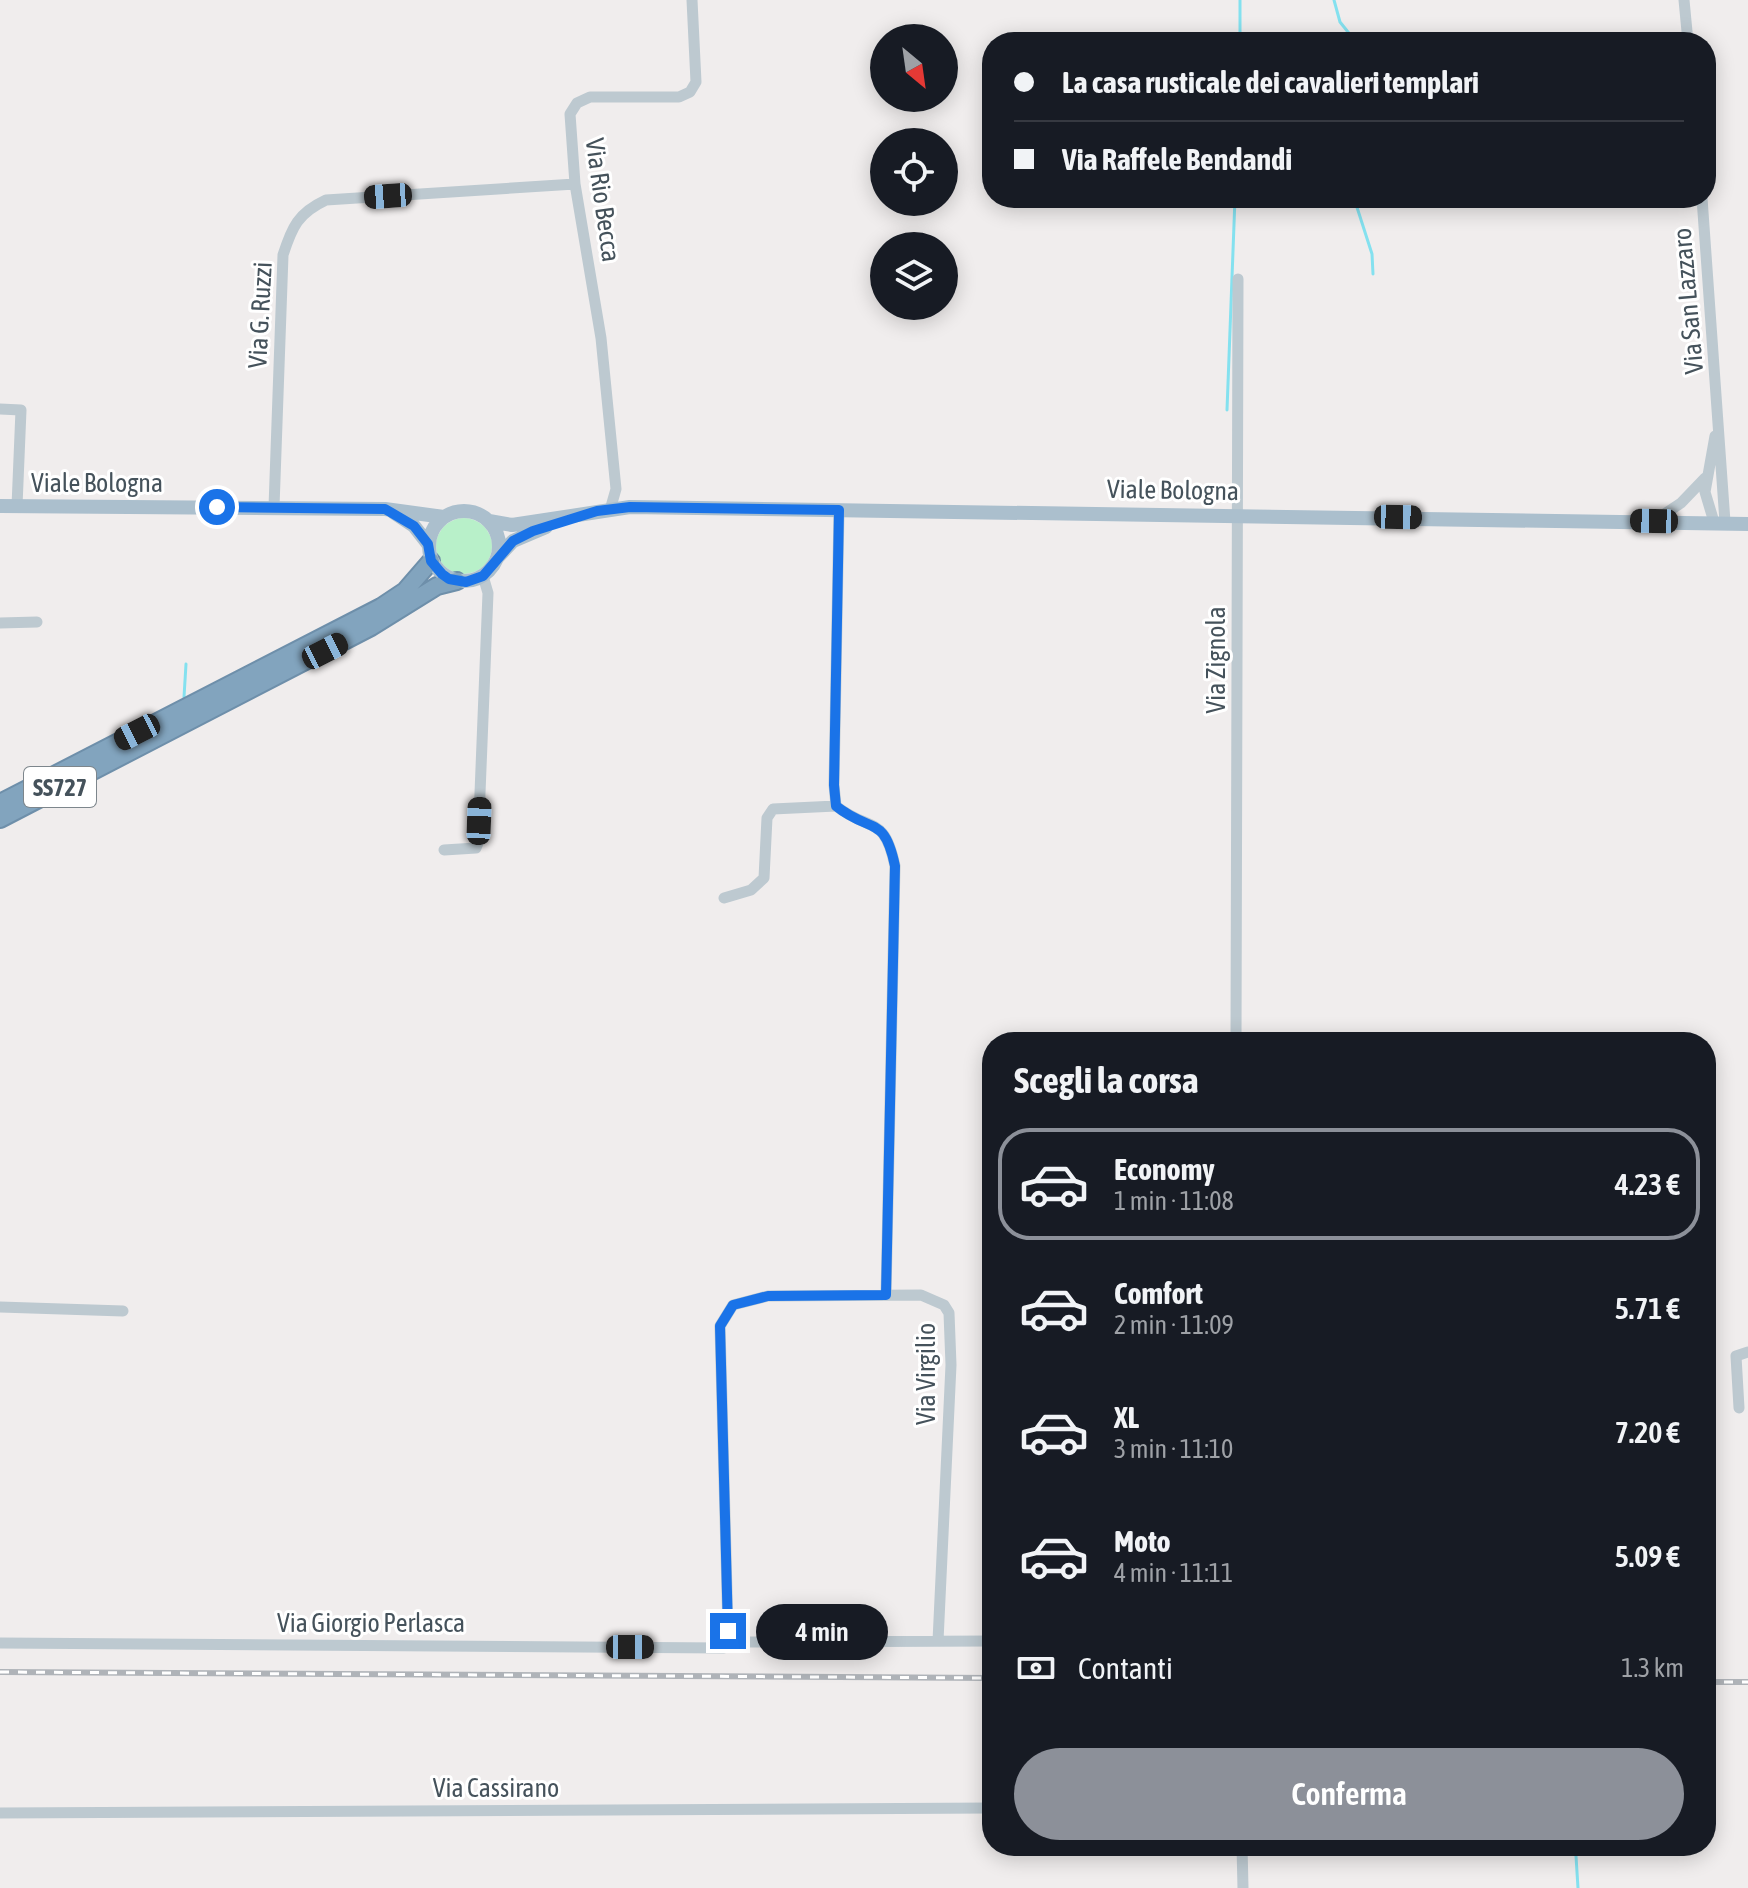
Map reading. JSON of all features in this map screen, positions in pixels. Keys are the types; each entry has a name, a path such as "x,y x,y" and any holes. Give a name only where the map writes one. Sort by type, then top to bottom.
{"highway":[{"name":"SS727","path":"0,803 381,607 405,591 430,552"},
{"name":"SS727","path":"0,819 371,627 437,586 457,581"}],"main road":[{"name":"Viale Bologna","path":"0,506 385,509 444,517"},
{"name":"Viale Bologna","path":"603,511 630,507 1748,524"},
{"path":"385,509 414,526 442,574 457,581 475,580 483,576 513,541 533,531 603,511"},
{"path":"430,552 431,534 444,517 468,511 489,521 512,525 603,511"},
{"path":"489,521 497,535 497,558"}],"street":[{"name":"Via Rio Becca","path":"603,511 616,489 601,338 575,184 570,114 577,103 590,97 679,97 690,92 696,82 692,0"},
{"path":"1684,0 1687,32"},
{"name":"Via G. Ruzzi","path":"274,507 283,255 291,229 307,209 326,200 575,184"},
{"name":"Via San Lazzaro","path":"1703,208 1718,400 1720,522"},
{"name":"Via Zignola","path":"1236,1032 1238,279"},
{"name":"Via San Lazzaro","path":"1718,400 1715,445 1705,492 1720,522"},
{"path":"0,409 21,410 17,506"},
{"path":"1654,521 1681,503 1706,477"},
{"path":"724,898 751,890 764,878 767,818 773,809 836,806 839,510"},
{"path":"444,850 476,848 478,843 488,593 483,576"},
{"path":"0,623 37,622"},
{"name":"Via Virgilio","path":"836,806 847,815 883,831 890,843 895,866 886,1295 921,1295 944,1305 949,1313 951,1365 938,1641"},
{"path":"739,1642 728,1631 720,1326 733,1305 768,1296 886,1295"},
{"path":"0,1307 123,1311"},
{"path":"1739,1408 1736,1356 1748,1352"},
{"name":"Via Giorgio Perlasca","path":"0,1643 724,1648 739,1642 982,1641"},
{"name":"Via Cassirano","path":"0,1813 982,1808"},
{"path":"1242,1856 1243,1888"}],"green space":[{"path":"464,518 484,526 492,546 484,566 464,574 444,566 436,546 444,526"}],"waterway":[{"path":"1240,0 1240,32"},
{"path":"1334,0 1340,22 1348,32"},
{"path":"1227,410 1235,208"},
{"path":"1357,208 1372,254 1373,274"},
{"path":"184,697 186,664"},
{"path":"1576,1856 1578,1888"}],"railway":[{"path":"0,1672 982,1678"},
{"path":"1716,1682 1748,1682"}],"route":[{"path":"217,507 385,509 414,526 428,544 431,561 442,574 449,579 466,582 489,571 513,541 533,531 597,511 630,507 839,510 836,806 847,815 883,831 890,843 895,866 886,1295 768,1296 733,1305 720,1326 728,1631"}]}
